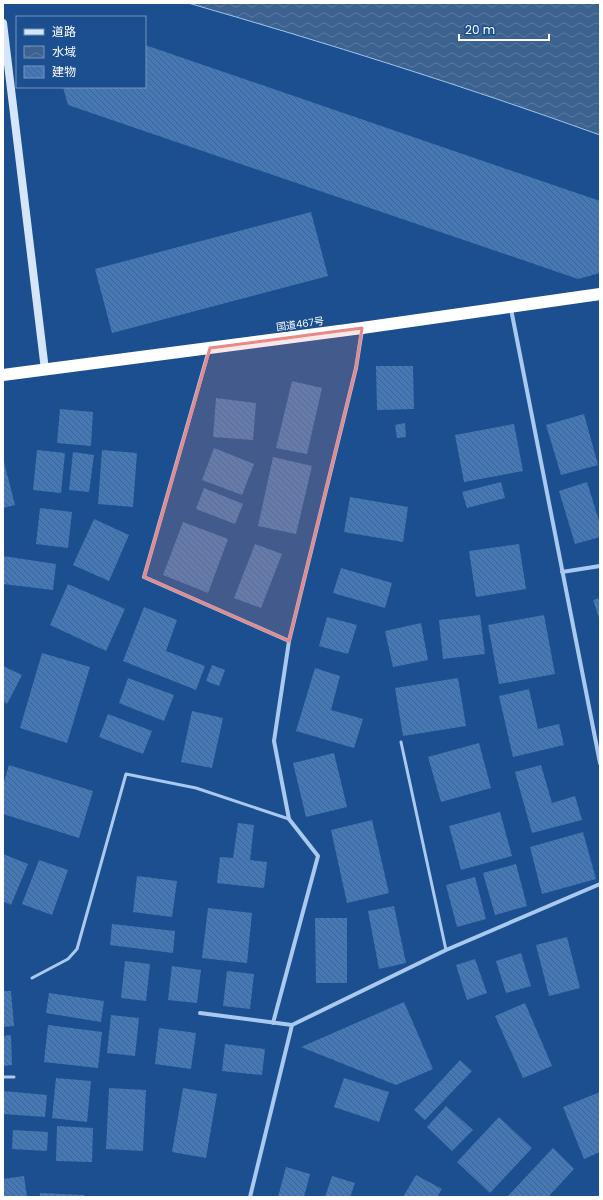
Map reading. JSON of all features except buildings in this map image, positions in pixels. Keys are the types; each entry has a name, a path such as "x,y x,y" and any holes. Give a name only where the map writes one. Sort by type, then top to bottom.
{"highway":[{"name":"国道467号","path":"3,375 362,328 600,294"}],"street":[{"path":"3,23 46,370"},
{"path":"510,307 600,764"},
{"path":"273,1023 318,856 289,818 274,741 289,641 356,368 362,328"},
{"path":"210,348 144,577 289,641"},
{"path":"562,572 600,566"},
{"path":"200,1013 292,1025 446,950 600,884"},
{"path":"250,1197 292,1025"}],"lane":[{"path":"401,742 446,950"},
{"path":"32,978 68,959 77,949 126,774 196,788 289,818"},
{"path":"3,1077 14,1077"}],"highlighted area":[{"path":"362,328 356,368 289,641 144,577 210,348"}],"water":[{"path":"188,3 600,3 600,135 498,99 395,66"}]}
